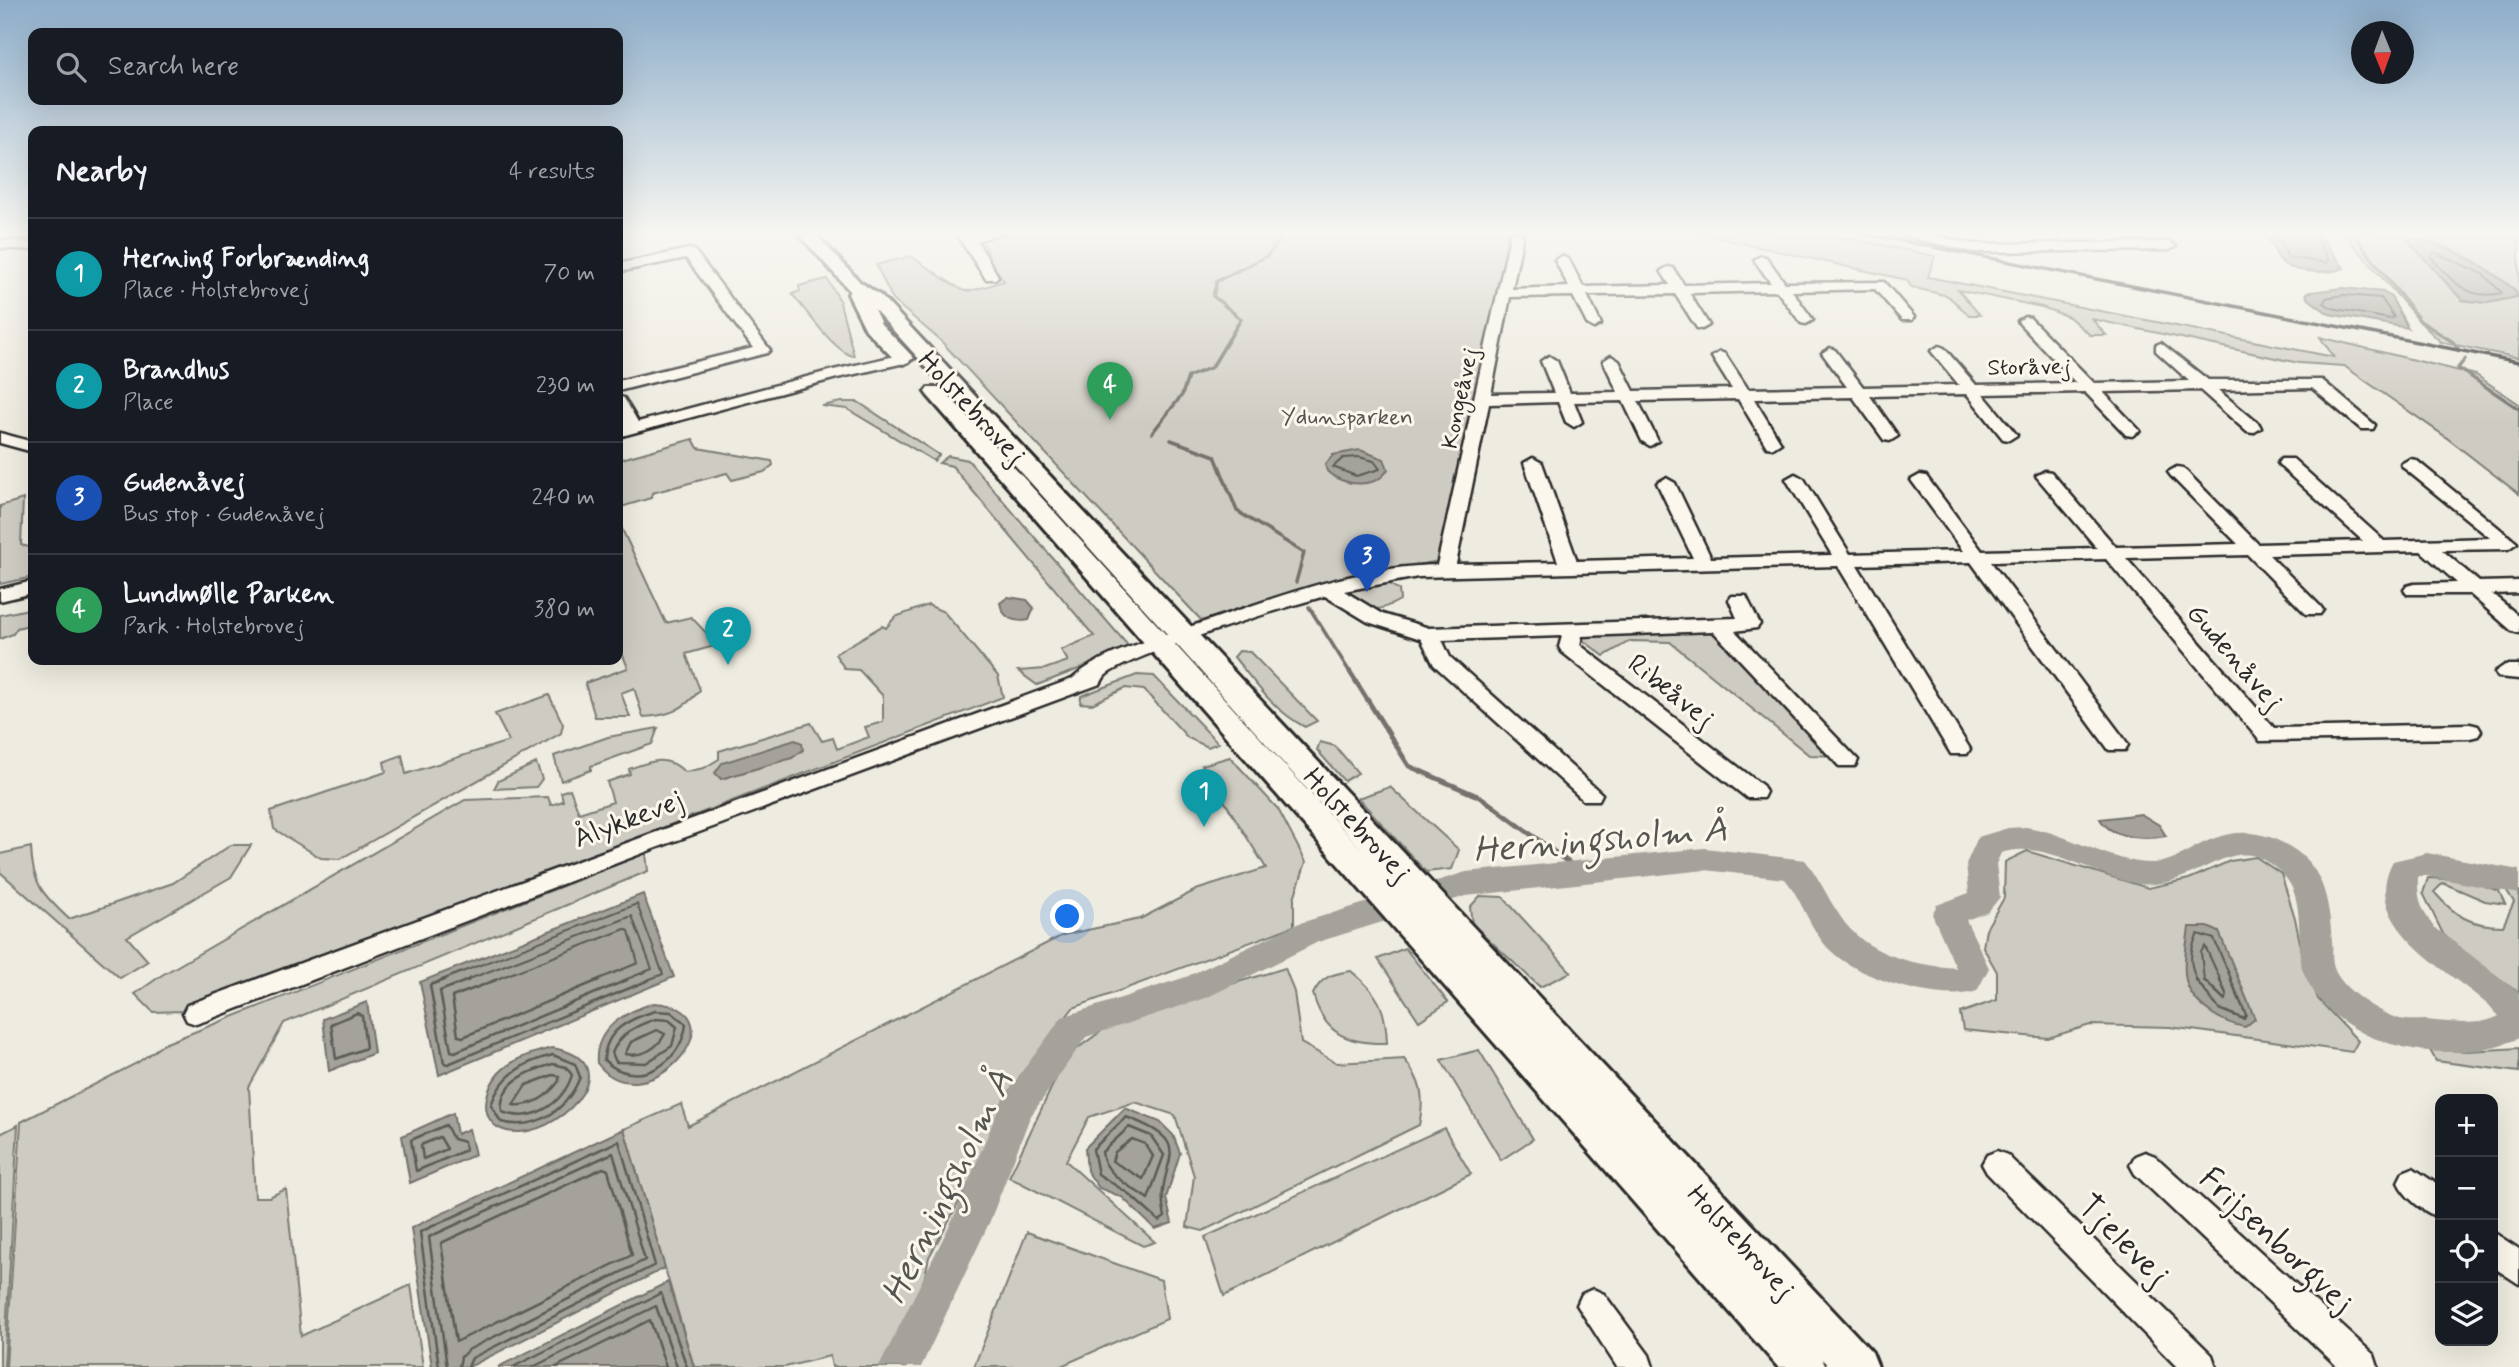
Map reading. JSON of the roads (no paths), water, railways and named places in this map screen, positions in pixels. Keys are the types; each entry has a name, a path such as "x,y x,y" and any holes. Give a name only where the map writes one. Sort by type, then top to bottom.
{"main road":[{"name":"Holstebrovej","path":"869,296 875,300 909,354 1177,646 1407,877 1434,929 1805,1367"},
{"name":"Holstebrovej","path":"909,354 947,389 965,398 1177,646 1377,888 1434,929 1857,1367"}],"street":[{"path":"623,385 762,350 721,296"},
{"name":"Kongeåvej","path":"1446,569 1503,296"},
{"path":"1579,296 1594,324"},
{"path":"1683,296 1702,325"},
{"path":"1788,296 1806,320"},
{"path":"1888,296 1907,317"},
{"name":"Storåvej","path":"2025,321 2132,431"},
{"path":"2161,348 2253,428"},
{"name":"Storåvej","path":"1938,351 2009,435"},
{"path":"1830,353 1890,436"},
{"path":"625,430 909,354"},
{"path":"1720,357 1773,443"},
{"path":"1549,361 1574,422"},
{"path":"1611,361 1650,441"},
{"name":"Storåvej","path":"1483,399 2316,383 2367,425"},
{"path":"0,438 28,446"},
{"path":"1533,463 1570,568"},
{"path":"2287,463 2379,546"},
{"path":"1177,646 1240,627 1258,613 1326,588 1390,575 1446,569 2508,543 2410,464"},
{"path":"2176,472 2313,610"},
{"name":"Gudenåvej","path":"2045,476 2268,736 2470,731"},
{"path":"1796,479 1959,749"},
{"path":"1920,480 2117,745"},
{"path":"1666,483 1705,564"},
{"path":"2425,545 2519,627"},
{"path":"2414,590 2519,587"},
{"path":"0,595 28,588"},
{"name":"Ribeåvej","path":"1326,588 1368,617 1403,630 1429,634 1750,624 1739,600"},
{"path":"1718,625 1847,760"},
{"name":"Ribeåvej","path":"1574,629 1569,647 1755,792"},
{"path":"1429,634 1441,660 1591,794"},
{"name":"Ålykkevej","path":"196,1013 1081,682 1117,675 1177,646"},
{"name":"Tjelevej","path":"1997,1164 2200,1367"},
{"name":"Frijsenborgvej","path":"2145,1165 2362,1367"},
{"path":"2413,1182 2435,1200"},
{"path":"2498,1251 2519,1269"},
{"path":"1593,1305 1637,1367"}],"water":[{"path":"2307,296 2389,296 2408,328 2329,314"},
{"path":"2458,296 2517,297 2487,303 2462,300"},
{"path":"1360,450 1384,459 1388,469 1383,476 1359,484 1341,480 1327,471 1325,465 1333,455"},
{"path":"1008,597 1027,600 1034,608 1029,620 1019,621 1007,616 1000,603"},
{"path":"795,740 802,743 803,750 792,758 721,779 715,773 722,763"},
{"path":"2141,814 2159,825 2166,836 2139,838 2121,834 2105,826 2100,819"},
{"path":"643,894 674,977 439,1075 420,982"},
{"path":"2189,927 2208,927 2219,932 2255,1019 2245,1027 2212,1014 2192,995 2185,973"},
{"path":"367,1002 374,1053 329,1071 323,1019"},
{"path":"654,1003 681,1010 692,1024 690,1041 679,1059 661,1074 640,1081 617,1079 597,1063 601,1040 606,1031 622,1017"},
{"path":"552,1048 574,1055 586,1066 588,1079 582,1094 571,1108 556,1120 538,1128 520,1132 497,1127 487,1113 486,1103 492,1083 499,1073 517,1060"},
{"path":"1125,1108 1160,1122 1173,1135 1180,1153 1166,1198 1172,1223 1155,1229 1122,1197 1099,1188 1087,1171 1085,1148"},
{"path":"453,1113 457,1134 469,1129 475,1155 410,1183 402,1136"},
{"path":"624,1129 665,1268 469,1367 432,1367 411,1228"},
{"path":"668,1282 694,1367 498,1367"}],"waterway":[{"path":"1152,433 1182,395 1188,377 1212,367 1241,319 1213,296"},
{"path":"2401,296 2420,321 2453,342 2459,350"},
{"path":"2465,359 2458,368 2519,409"},
{"path":"1171,440 1215,456 1237,511 1304,553 1296,582"},
{"path":"1309,607 1351,674"},
{"path":"1350,672 1409,766 1482,798 1580,871"},
{"name":"Herningsholm Å","path":"900,1367 971,1221 1016,1109 1074,1027 1196,987 1308,933 1466,884 1705,859 1794,868 1835,934 1854,951 1883,966 1900,971 1934,979 1965,982 1973,968 1948,914 1977,904 1985,897 1981,864 1989,845 2008,839 2026,838 2059,846 2133,872 2154,874 2174,870 2225,845 2254,843 2286,859 2304,877 2314,912 2318,969 2323,980 2341,1000 2364,1017 2389,1030 2407,1034 2464,1037 2504,1030 2514,1025 2517,1013 2502,996 2422,934 2408,916 2402,894 2404,869 2414,865 2443,866 2519,882"}],"railway":[{"path":"2182,296 2519,362"}],"place":[{"name":"Lundmølle Parken","path":"1110,420"},
{"name":"Gudenåvej","path":"1367,592"},
{"name":"Brandhus","path":"728,665"},
{"name":"Herning Forbrænding","path":"1204,827"}],"park label":[{"name":"Ydunsparken","path":"1347,416"}]}
